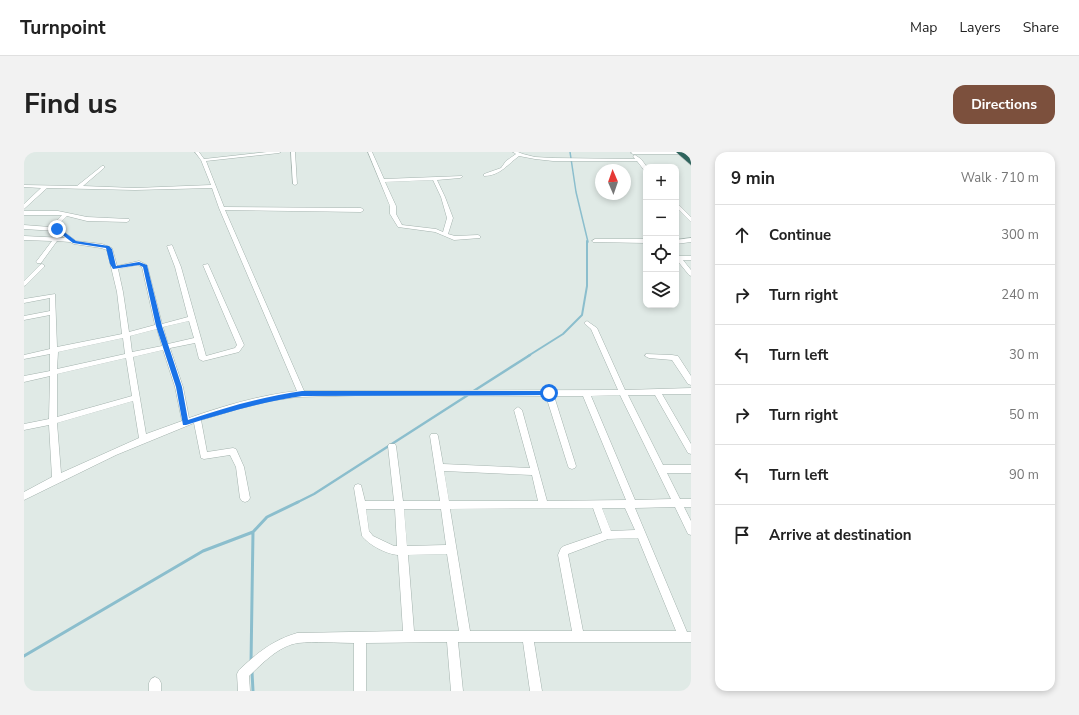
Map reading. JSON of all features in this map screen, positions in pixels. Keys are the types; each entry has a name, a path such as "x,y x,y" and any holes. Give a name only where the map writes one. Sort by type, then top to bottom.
{"highway":[{"path":"679,152 691,163"}],"street":[{"path":"197,152 203,160 222,208 302,394"},
{"path":"203,160 256,153 279,152"},
{"path":"293,152 295,184"},
{"path":"370,152 393,206 393,214 400,226 436,231 454,238 478,237"},
{"path":"633,152 679,152"},
{"path":"633,152 643,165"},
{"path":"486,175 503,169 516,154 568,160 639,160"},
{"path":"78,187 102,167"},
{"path":"382,181 460,177"},
{"path":"434,178 443,196 450,218 445,235"},
{"path":"24,186 135,189 214,186"},
{"path":"24,207 26,203 45,187"},
{"path":"679,207 691,220"},
{"path":"222,208 361,210"},
{"path":"24,213 58,213 87,219 127,220"},
{"path":"52,228 66,215"},
{"path":"24,227 52,228 61,231 71,240"},
{"path":"24,238 71,240 108,247 110,249 112,264 115,268 143,440"},
{"path":"24,284 40,264 55,240"},
{"path":"679,242 691,240"},
{"path":"596,241 643,241"},
{"path":"170,246 178,266 203,359 237,350 241,345 206,265"},
{"path":"679,256 691,258"},
{"path":"679,259 691,274"},
{"path":"115,268 139,263 145,266 159,326 179,387 186,423"},
{"path":"24,301 53,295 53,421 56,480"},
{"path":"24,318 53,312"},
{"path":"24,357 126,335 191,318"},
{"path":"587,323 594,328 623,393 691,531"},
{"path":"24,379 197,340"},
{"path":"649,356 675,358 691,382"},
{"path":"657,392 691,451"},
{"path":"24,496 143,440 197,418 271,398 302,394 691,392"},
{"path":"549,393 572,466"},
{"path":"244,691 243,674 270,649 286,641 297,638 452,636 688,637 641,534 586,393"},
{"path":"24,427 53,421 135,398"},
{"path":"518,410 544,505"},
{"path":"197,418 204,456 233,451 240,467 245,498"},
{"path":"434,436 465,636"},
{"path":"392,446 399,505 409,637"},
{"path":"439,467 534,472"},
{"path":"661,469 691,469"},
{"path":"358,488 366,536 386,547 403,551 451,549"},
{"path":"361,505 691,503"},
{"path":"596,504 608,535"},
{"path":"579,637 563,555 564,551 608,535 641,534"},
{"path":"452,636 457,691"},
{"path":"528,636 536,691"},
{"path":"360,638 360,691"}],"waterway":[{"path":"570,152 576,192 588,242"},
{"path":"528,356 563,334 582,315 587,286 587,241"},
{"path":"472,392 530,355"},
{"path":"298,502 314,494 468,395"},
{"path":"253,532 267,517 298,502"},
{"path":"24,656 203,551 253,532"},
{"path":"251,663 253,532"},
{"path":"252,672 253,691"}],"route":[{"path":"57,229 66,234 68,238 74,242 108,247 110,249 112,264 115,268 139,263 144,264 152,290 159,326 172,370 179,387 186,423 197,418 234,407 271,398 302,394 358,392 474,394 549,393"}]}
